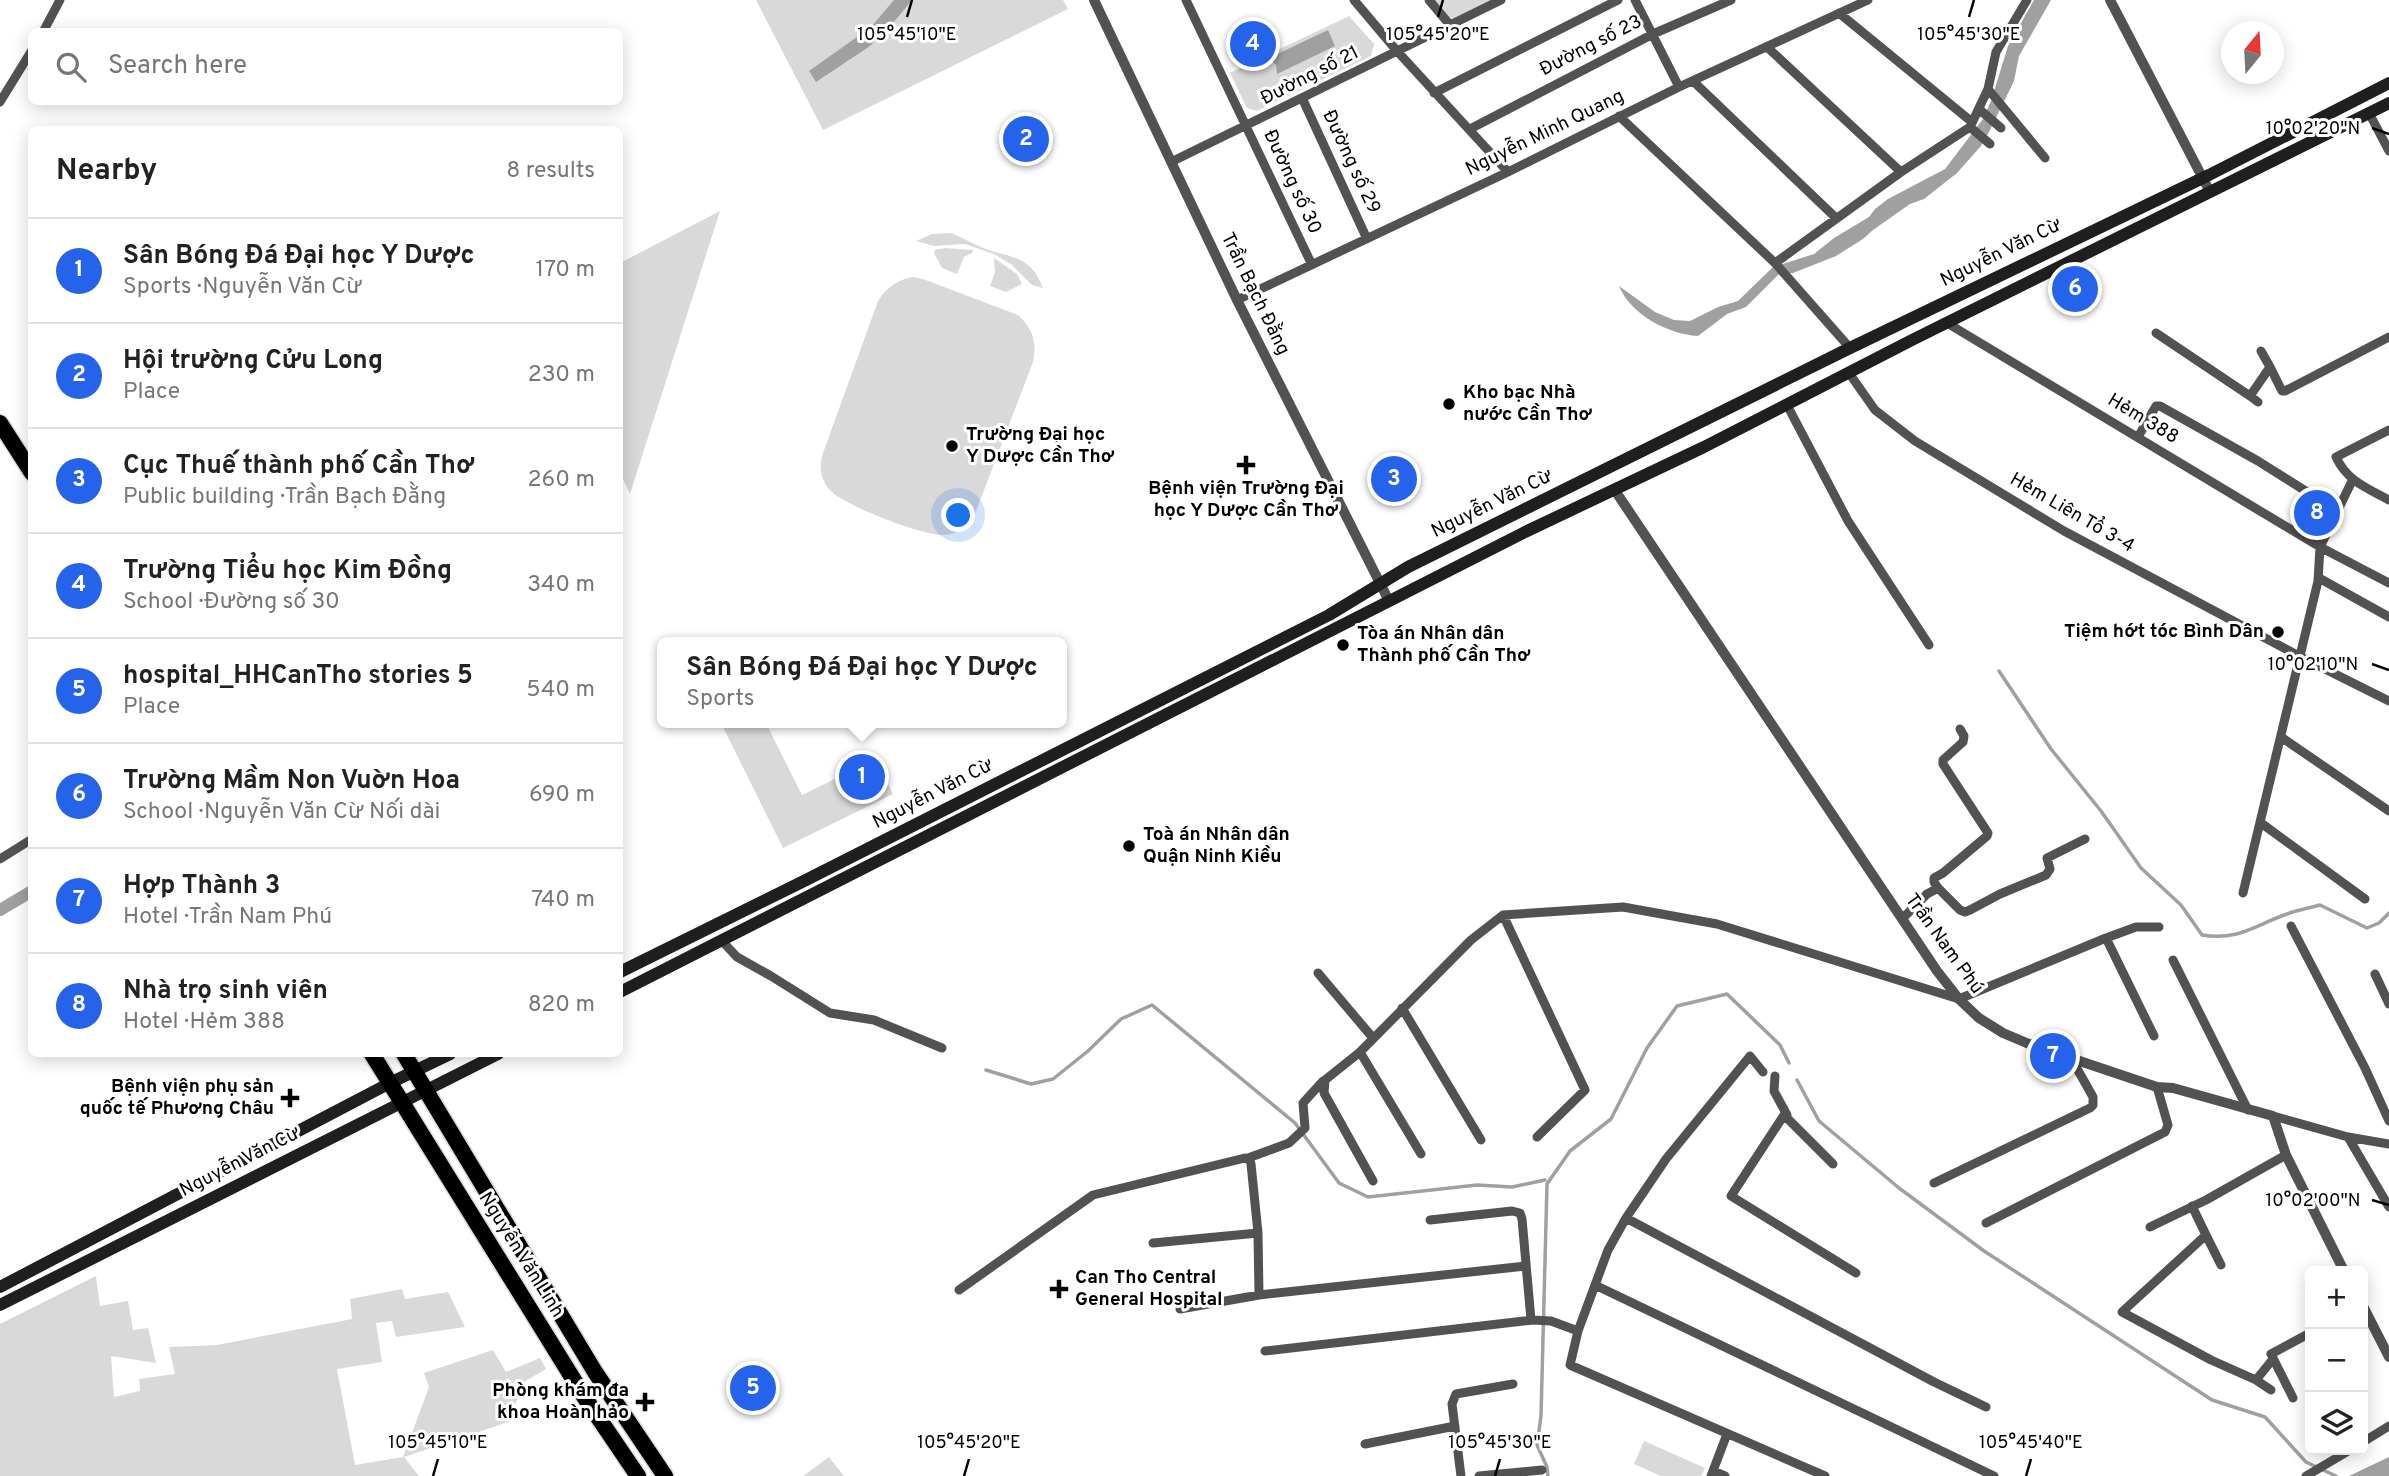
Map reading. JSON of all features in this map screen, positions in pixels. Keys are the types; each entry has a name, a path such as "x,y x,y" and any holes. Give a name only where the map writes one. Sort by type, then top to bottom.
{"highway":[{"path":"0,422 28,467"},
{"name":"Nguyễn Văn Linh","path":"374,1057 585,1398 638,1476"},
{"name":"Nguyễn Văn Linh","path":"406,1057 595,1372 665,1476"}],"main road":[{"name":"Nguyễn Văn Cừ","path":"623,971 1271,645 1381,585 1408,567 1850,348 2203,178 2389,83"},
{"name":"Nguyễn Văn Cừ","path":"623,990 1389,601 1704,447 2389,103"},
{"name":"Nguyễn Văn Cừ","path":"0,1287 444,1057"},
{"name":"Nguyễn Văn Cừ","path":"0,1305 492,1057"},
{"path":"58,1256 66,1271"}],"street":[{"path":"45,28 60,0"},
{"name":"Trần Bạch Đằng","path":"1094,0 1237,300 1389,601"},
{"name":"Đường số 30","path":"1186,0 1312,265"},
{"path":"1354,0 1507,172"},
{"path":"1429,0 1450,25"},
{"name":"Đường số 21","path":"1171,162 1303,100 1501,0"},
{"path":"1434,93 1618,0"},
{"path":"1634,0 1679,87"},
{"name":"Đường số 23","path":"1470,129 1653,34 1731,0"},
{"name":"Nguyễn Minh Quang","path":"1237,300 1679,87 1868,0"},
{"path":"1776,264 1901,172 1972,126 1990,91 1996,52 2027,0"},
{"path":"2110,0 2210,192"},
{"path":"1839,13 1988,142"},
{"path":"1767,47 1901,172"},
{"path":"0,103 28,57"},
{"path":"1694,82 1836,218"},
{"path":"1990,91 2045,158"},
{"name":"Đường số 29","path":"1303,100 1367,239"},
{"path":"1981,111 1998,125"},
{"path":"2370,113 2389,151"},
{"path":"1619,116 1776,264 1850,348"},
{"name":"Hẻm 388","path":"1947,323 2320,547 2389,583"},
{"path":"2156,333 2254,399 2270,367"},
{"path":"2261,351 2282,391 2285,391 2389,337"},
{"name":"Hẻm Liên Tổ 3-4","path":"1849,373 1875,410 1914,441 2064,531 2389,701"},
{"path":"1787,405 1848,521 1929,645"},
{"path":"2138,437 2156,406 2160,406 2258,461 2336,510"},
{"path":"2389,430 2336,457 2352,481 2389,500"},
{"path":"2243,893 2319,578 2320,547 2352,481"},
{"name":"Trần Nam Phú","path":"1614,489 1902,919 1959,999 1979,1018 2003,1032 2071,1058 2157,1087 2173,1088 2273,1116"},
{"path":"2319,578 2389,617"},
{"path":"1960,729 1964,736 1963,742 1943,760 1943,764 1988,833 1934,878 1938,888 1960,910 1965,912 2046,875 2050,869 2047,858 2085,839"},
{"path":"2281,737 2389,811"},
{"path":"2261,823 2365,899"},
{"path":"0,859 28,842"},
{"path":"1902,919 1927,894 1938,888"},
{"path":"959,1290 1093,1195 1248,1158 1294,1140 1305,1128 1303,1103 1325,1080 1360,1052 1471,940 1503,915 1623,907 1717,924 1959,999 2136,927 2159,927"},
{"path":"1503,915 1585,1090 1537,1137"},
{"path":"2291,926 2365,1068 2389,1121"},
{"path":"2106,938 2154,1036"},
{"path":"722,941 737,957 830,1013 874,1020 942,1048"},
{"path":"2173,960 2248,1110"},
{"path":"1318,973 1373,1038"},
{"path":"2375,974 2389,1004"},
{"path":"1402,1007 1481,1140"},
{"path":"1360,1052 1421,1154"},
{"path":"1763,1072 1750,1056 1666,1158 1626,1218 1608,1250 1597,1286 1578,1331 1570,1365 1825,1476"},
{"path":"1934,1183 2090,1108 2093,1105 2093,1097 2071,1058"},
{"path":"1775,1076 1774,1091 1787,1115 1833,1164"},
{"path":"1325,1080 1324,1093 1373,1181"},
{"path":"1986,1223 2165,1132 2168,1125 2157,1087"},
{"path":"1787,1115 1783,1115 1731,1196 1856,1273"},
{"path":"2273,1116 2348,1137 2389,1143"},
{"path":"2273,1116 2286,1155 2342,1266"},
{"path":"2348,1137 2389,1207"},
{"path":"2150,1227 2286,1155"},
{"path":"1248,1158 1251,1164 1258,1233 1259,1296"},
{"path":"2192,1206 2221,1265"},
{"path":"1430,1220 1512,1211 1520,1213 1532,1320"},
{"path":"1626,1218 1921,1376 1986,1407"},
{"path":"1153,1243 1258,1233"},
{"path":"2206,1235 2122,1312 2271,1390"},
{"path":"1180,1309 1259,1296 1526,1266"},
{"path":"1597,1286 1994,1476"},
{"path":"2368,1316 2389,1357"},
{"path":"1265,1351 1532,1320 1545,1320 1578,1331"},
{"path":"2293,1398 2272,1352 2305,1336"},
{"path":"2256,1380 2273,1359"},
{"path":"1461,1476 1452,1404 1457,1394 1513,1384"},
{"path":"1365,1444 1455,1426"},
{"path":"2368,1439 2389,1426"},
{"path":"1725,1476 1712,1473 1727,1434"},
{"path":"2306,1476 2342,1455"},
{"path":"1479,1476 1542,1470"}],"shaded area":[{"path":"756,0 1063,0 1068,9 823,130"},
{"path":"894,0 912,0 870,46 816,82 809,71 871,27"},
{"path":"1434,0 1500,0 1456,20 1449,17"},
{"path":"2034,0 2051,0 2019,56 2014,81 1989,132 1981,146 1957,173 1924,199 1910,204 1836,256 1793,273 1778,275 1746,307 1727,314 1698,336 1663,327 1632,306 1619,286 1655,312 1674,320 1690,321 1718,307 1738,301 1773,267 1814,254 1834,238 1869,217 1888,199 1945,169 1983,119 2008,46"},
{"path":"1349,16 1374,44 1371,56 1257,111 1247,108 1230,73"},
{"path":"1328,30 1335,46 1277,74 1276,65 1269,58"},
{"path":"720,211 630,494 623,479 623,261"},
{"path":"950,233 1025,262 1043,288 1032,285 1012,265 994,254 965,244 934,246 916,241 932,234"},
{"path":"935,250 973,250 964,257 957,274 942,268 934,253"},
{"path":"994,258 1017,274 1022,284 1006,292 990,286 995,272"},
{"path":"913,277 1018,315 1027,325 1034,342 1033,362 973,519 961,530 945,535 903,526 850,503 829,489 821,472 823,453 878,301 893,285"},
{"path":"723,728 768,728 802,795 876,759 893,794 783,848"},
{"path":"96,1276 100,1306 128,1301 133,1330 148,1328 156,1363 111,1356 114,1397 140,1391 139,1379 175,1374 169,1347 217,1345 352,1319 350,1299 402,1289 405,1299 448,1292 465,1327 396,1337 392,1321 376,1323 382,1362 337,1369 355,1465 403,1457 429,1387 424,1373 493,1350 506,1372 540,1358 546,1369 524,1382 508,1422 404,1457 419,1476 0,1476 0,1324"},
{"path":"1644,1441 1705,1468 1701,1476 1661,1476 1634,1464"},
{"path":"829,1457 844,1476 803,1476"},
{"path":"2389,1457 2389,1476 2349,1476"}],"waterway":[{"path":"1999,671 2051,749 2101,811 2141,868 2181,905 2202,935 2237,934 2287,914 2320,905 2367,928 2379,923 2389,913"},
{"path":"0,910 28,893"},
{"path":"1548,1476 1537,1445 1541,1416 1547,1184 1570,1151 1611,1119 1647,1048 1677,1006 1727,994 1780,1045 1789,1063"},
{"path":"986,1070 1031,1084 1053,1079 1088,1051 1121,1019 1152,1005 1295,1123 1339,1183 1368,1197 1477,1185 1512,1187 1545,1180"},
{"path":"1797,1080 1819,1121 1899,1188 1984,1251 2212,1400 2265,1417 2306,1462 2336,1476"}],"place":[{"name":"Trường Tiểu học Kim Đồng","path":"1253,44"},
{"name":"Hội trường Cửu Long","path":"1026,139"},
{"name":"Trường Mầm Non Vuờn Hoa","path":"2075,289"},
{"name":"Kho bạc Nhà nước Cần Thơ","path":"1449,404"},
{"name":"Trường Đại học Y Dược Cần Thơ","path":"952,446"},
{"name":"Bệnh viện Trường Đại học Y Dược Cần Thơ","path":"1246,465"},
{"name":"Cục Thuế thành phố Cần Thơ","path":"1394,479"},
{"name":"Nhà trọ sinh viên","path":"2317,513"},
{"name":"Tiệm hớt tóc Bình Dân","path":"2278,632"},
{"name":"Tòa án Nhân dân Thành phố Cần Thơ","path":"1343,645"},
{"name":"Sân Bóng Đá Đại học Y Dược","path":"862,777"},
{"name":"Toà án Nhân dân Quận Ninh Kiều","path":"1129,846"},
{"name":"Hợp Thành 3","path":"2053,1056"},
{"name":"Bệnh viện phụ sản quốc tế Phương Châu","path":"290,1098"},
{"name":"Can Tho Central General Hospital","path":"1059,1289"},
{"name":"hospital_HHCanTho stories 5","path":"753,1388"},
{"name":"Phòng khám đa khoa Hoàn hảo","path":"645,1402"}]}
